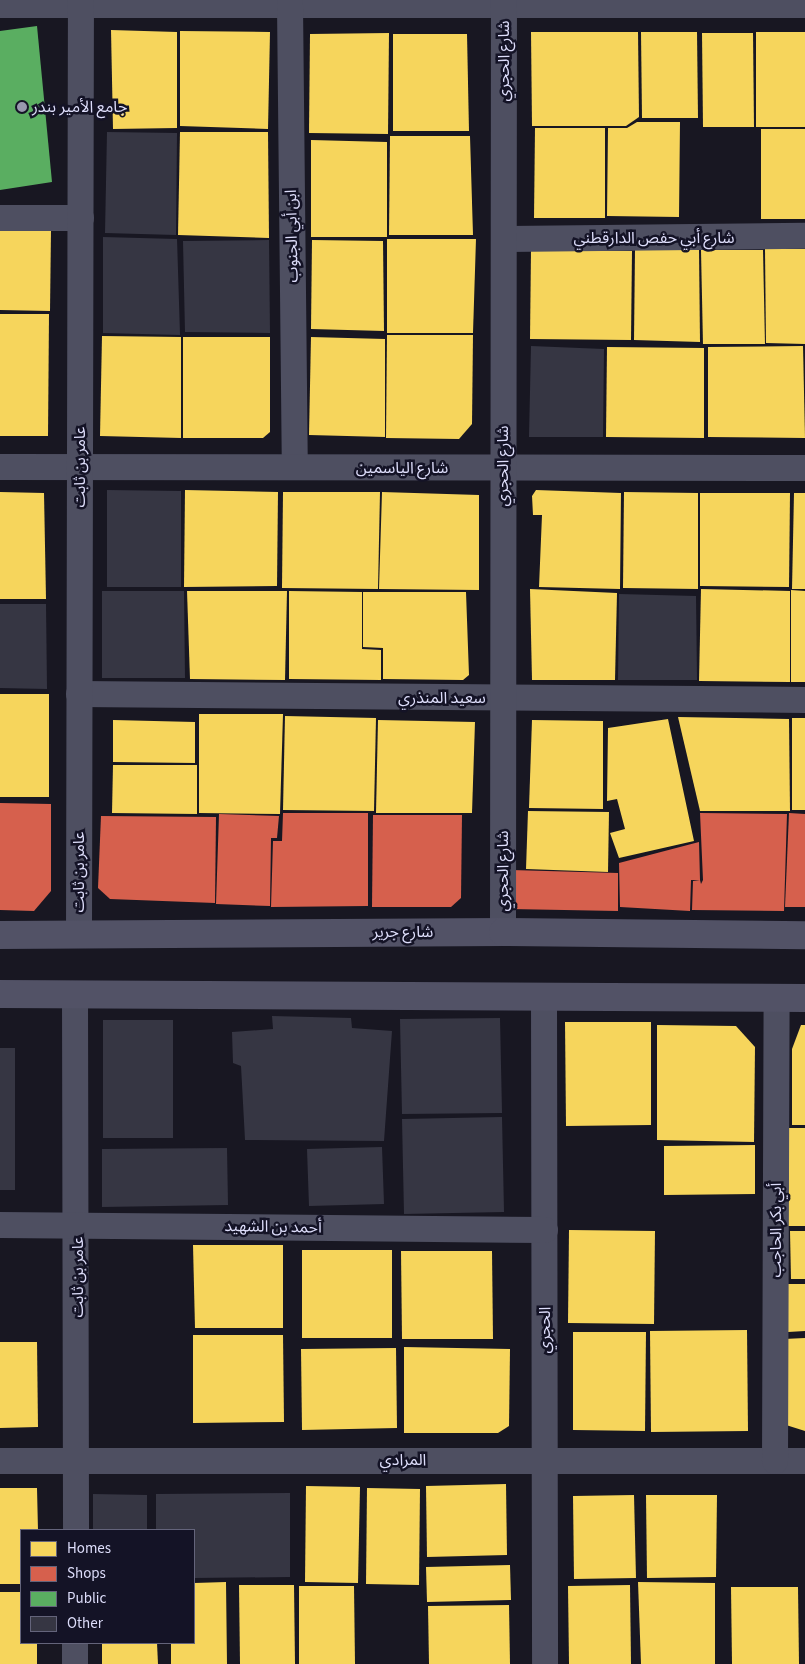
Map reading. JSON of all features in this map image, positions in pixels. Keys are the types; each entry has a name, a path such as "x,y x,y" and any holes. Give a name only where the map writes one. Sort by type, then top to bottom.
{"main road":[{"name":"شارع جرير","path":"0,935 503,932 805,935"},
{"path":"0,994 805,998"}],"street":[{"path":"0,4 81,2 290,5 708,2 805,5"},
{"name":"عامر بن ثابت","path":"79,934 81,2"},
{"name":"شارع الحجري","path":"503,932 504,2"},
{"name":"ابن أبي الجنوب","path":"290,5 295,468"},
{"path":"0,218 81,218"},
{"name":"شارع أبي حفص الدارقطني","path":"504,239 805,236"},
{"name":"شارع الياسمين","path":"0,467 805,468"},
{"name":"سعيد المنذري","path":"80,694 805,700"},
{"name":"عامر بن ثابت","path":"75,994 78,1225 76,1529"},
{"name":"الحجري","path":"544,996 545,1664"},
{"name":"أبي بكر الحاجب","path":"775,1461 777,998"},
{"name":"أحمد بن الشهيد","path":"0,1225 545,1230"},
{"name":"المرادي","path":"0,1462 544,1459 805,1461"},
{"path":"75,1644 75,1664"}],"building: Homes":[{"path":"111,30 177,32 177,128 113,129"},
{"path":"180,31 270,32 268,129 180,126"},
{"path":"531,32 638,32 639,117 626,126 532,126"},
{"path":"641,32 697,32 698,118 642,118"},
{"path":"756,32 805,32 805,127 756,127"},
{"path":"389,33 388,134 309,133 310,34"},
{"path":"702,33 753,33 754,127 703,127"},
{"path":"393,34 467,34 469,131 393,131"},
{"path":"637,122 680,122 679,217 607,216 608,128 627,128"},
{"path":"535,128 605,128 605,218 534,218"},
{"path":"761,129 805,129 805,219 761,219"},
{"path":"180,132 268,132 269,238 178,235"},
{"path":"390,136 470,136 473,235 389,235"},
{"path":"311,140 387,142 387,237 311,237"},
{"path":"51,230 50,311 0,310 0,231"},
{"path":"387,239 476,239 473,333 387,333"},
{"path":"312,240 383,241 384,331 311,329"},
{"path":"765,249 805,249 805,344 766,343"},
{"path":"531,250 632,251 631,340 530,339"},
{"path":"635,250 699,250 700,342 634,340"},
{"path":"701,250 763,250 765,344 703,344"},
{"path":"0,314 49,314 48,436 0,436"},
{"path":"387,335 473,335 472,424 459,439 386,438"},
{"path":"102,336 181,337 181,438 100,436"},
{"path":"183,337 270,337 270,432 263,438 183,438"},
{"path":"311,337 385,339 385,437 309,435"},
{"path":"803,346 805,438 708,437 708,347"},
{"path":"607,347 704,348 704,438 606,437"},
{"path":"185,490 278,492 277,586 184,587"},
{"path":"536,490 621,493 620,589 539,587 542,515 533,515 532,496"},
{"path":"0,492 44,493 46,599 0,599"},
{"path":"283,492 380,492 378,589 282,588"},
{"path":"382,492 479,495 479,590 379,589"},
{"path":"624,492 698,493 698,589 623,588"},
{"path":"700,493 790,493 789,587 700,586"},
{"path":"794,493 805,493 805,589 792,589"},
{"path":"530,589 617,593 615,680 532,680"},
{"path":"701,589 790,591 790,682 699,681"},
{"path":"791,590 805,591 805,682 791,682"},
{"path":"187,591 287,591 285,680 190,679"},
{"path":"289,591 362,592 362,649 381,650 381,680 289,679"},
{"path":"363,592 466,592 469,675 463,680 383,679 383,648 363,647"},
{"path":"0,694 49,694 49,797 0,797"},
{"path":"199,714 283,714 280,814 199,813"},
{"path":"285,716 376,718 374,811 283,810"},
{"path":"678,717 789,719 790,811 700,811"},
{"path":"792,718 805,718 805,810 792,810"},
{"path":"668,719 694,841 619,858 610,833 625,829 617,799 607,801 608,728"},
{"path":"113,720 195,722 195,763 113,762"},
{"path":"378,720 475,722 472,813 376,813"},
{"path":"532,720 603,721 603,809 529,808"},
{"path":"113,765 197,765 197,814 112,813"},
{"path":"528,811 609,812 608,872 526,869"},
{"path":"565,1022 651,1022 651,1125 566,1126"},
{"path":"657,1025 736,1026 755,1047 754,1142 657,1140"},
{"path":"801,1025 805,1025 805,1125 792,1125 792,1049"},
{"path":"789,1128 805,1128 805,1226 788,1226"},
{"path":"755,1145 755,1194 664,1195 664,1146"},
{"path":"569,1230 655,1231 654,1324 568,1323"},
{"path":"790,1231 805,1231 805,1279 791,1279"},
{"path":"193,1245 283,1245 283,1328 195,1328"},
{"path":"302,1250 392,1250 392,1338 302,1338"},
{"path":"401,1251 492,1251 493,1339 402,1339"},
{"path":"786,1284 805,1284 805,1331 788,1332"},
{"path":"747,1330 748,1431 651,1432 650,1331"},
{"path":"573,1332 646,1332 645,1431 573,1430"},
{"path":"193,1335 283,1335 284,1422 193,1423"},
{"path":"805,1338 805,1431 786,1425 784,1339"},
{"path":"0,1342 37,1342 38,1427 0,1428"},
{"path":"404,1347 510,1349 509,1426 498,1433 404,1433"},
{"path":"396,1348 397,1428 302,1430 301,1349"},
{"path":"506,1484 507,1555 427,1557 426,1486"},
{"path":"306,1486 360,1487 358,1583 305,1582"},
{"path":"0,1488 37,1488 38,1529 20,1529 20,1584 0,1584"},
{"path":"367,1488 420,1489 419,1585 366,1584"},
{"path":"634,1495 636,1578 574,1579 573,1496"},
{"path":"646,1495 717,1495 716,1577 647,1578"},
{"path":"510,1565 511,1600 427,1602 426,1567"},
{"path":"226,1582 227,1664 171,1664 171,1644 195,1644 195,1583"},
{"path":"638,1582 715,1583 715,1664 641,1664"},
{"path":"239,1585 294,1585 295,1664 240,1664"},
{"path":"630,1585 631,1664 569,1664 568,1586"},
{"path":"299,1586 354,1586 355,1664 299,1664"},
{"path":"731,1587 798,1587 799,1664 732,1664"},
{"path":"0,1592 20,1592 20,1644 37,1644 37,1664 0,1664"},
{"path":"509,1605 510,1664 429,1664 428,1606"},
{"path":"102,1644 157,1644 158,1664 102,1664"}],"building: Shops":[{"path":"0,803 51,804 51,891 34,911 0,910"},
{"path":"283,813 368,813 368,906 271,907 273,841 282,841"},
{"path":"700,813 787,814 784,911 692,910 693,881 700,880 701,884 703,880"},
{"path":"789,813 805,814 805,907 785,907"},
{"path":"219,814 279,816 277,838 271,838 270,906 216,904"},
{"path":"373,815 462,815 461,898 451,907 372,907"},
{"path":"101,816 216,817 215,903 110,899 98,888"},
{"path":"699,842 700,880 691,880 690,911 620,907 619,863"},
{"path":"511,870 618,873 618,911 510,909"}],"building: Public":[{"name":"جامع الأمير بندر","path":"37,26 52,182 0,190 0,31"}],"building: Other":[{"path":"107,132 177,133 176,235 105,233"},
{"path":"103,237 177,239 180,335 103,333"},
{"path":"269,240 270,333 185,332 183,241"},
{"path":"531,346 604,349 603,437 529,437"},
{"path":"107,490 181,491 181,587 107,587"},
{"path":"102,591 184,591 185,678 102,678"},
{"path":"619,594 696,596 697,680 618,680"},
{"path":"0,604 46,604 47,689 0,688"},
{"path":"272,1016 351,1018 352,1028 392,1031 384,1141 245,1140 241,1066 233,1063 232,1032 273,1029"},
{"path":"500,1018 502,1113 402,1114 400,1019"},
{"path":"103,1020 173,1020 173,1138 103,1138"},
{"path":"0,1048 15,1048 15,1190 0,1190"},
{"path":"502,1117 504,1212 404,1214 402,1119"},
{"path":"382,1147 384,1204 309,1206 307,1149"},
{"path":"227,1148 228,1205 102,1207 102,1149"},
{"path":"290,1493 290,1577 195,1578 195,1529 156,1529 156,1494"},
{"path":"93,1494 147,1495 147,1529 93,1529"}],"place":[{"name":"جامع الأمير بندر","path":"22,107"}]}
